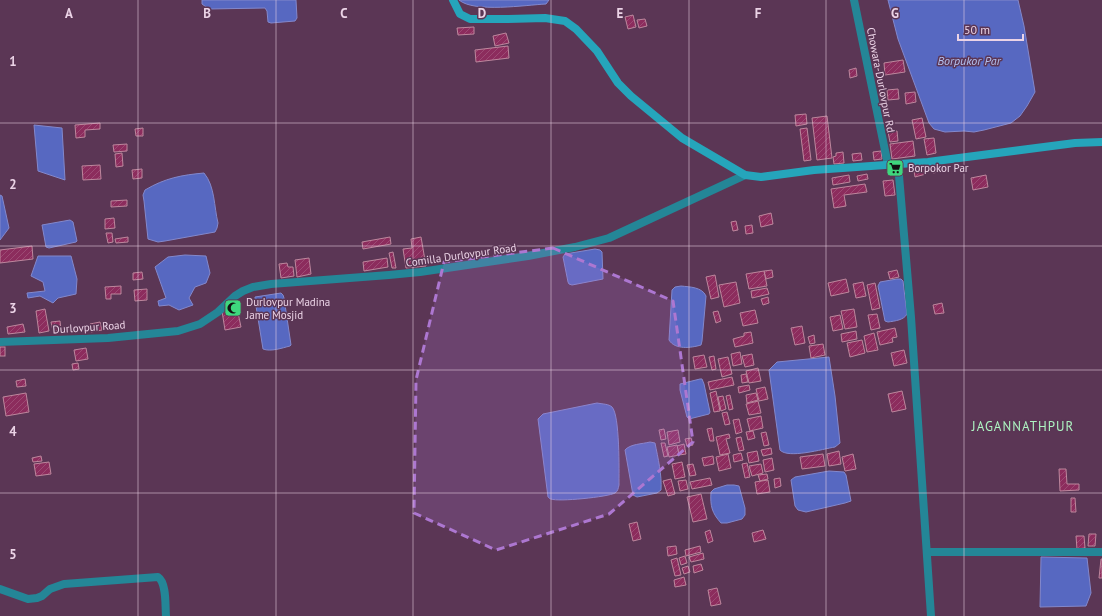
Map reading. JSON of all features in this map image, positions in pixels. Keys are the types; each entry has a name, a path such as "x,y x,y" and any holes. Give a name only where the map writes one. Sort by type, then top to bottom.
{"main road":[{"path":"452,0 460,14 470,19 545,18 565,21 576,29 597,51 618,83 631,96 682,138 745,175 761,177 814,170 928,162 1075,143 1102,142"}],"street":[{"name":"Chowara-Durlovpur Rd","path":"854,0 888,165"},
{"path":"898,164 911,317 931,616"},
{"name":"Comilla Durlovpur Road","path":"178,331 200,324 218,312 242,291 253,287 271,284 389,276 420,272 542,254 609,238 745,175"},
{"name":"Durlovpur Road","path":"0,342 108,338 178,331"},
{"path":"927,552 1102,552"},
{"path":"0,589 28,599 42,596 50,589 64,584 158,577 164,586 166,616"}],"highlighted area":[{"path":"553,248 673,301 693,442 609,514 496,550 414,513 416,380 444,262"}],"water":[{"path":"202,0 296,0 297,18 295,21 271,23 268,22 267,11 265,8 209,9 202,4"},
{"path":"459,0 549,0 546,4 488,7 466,4"},
{"name":"Borpukor Par","path":"888,0 1018,0 1035,92 1020,116 1011,123 974,132 945,132 934,129 929,123 898,39"},
{"path":"34,125 62,128 65,180 38,171"},
{"path":"204,173 208,178 214,197 218,223 215,232 158,242 148,239 143,195 145,190 174,178"},
{"path":"0,195 2,196 9,228 0,240"},
{"path":"70,220 73,222 77,241 49,248 46,247 42,225"},
{"path":"595,249 602,252 603,279 572,285 569,284 563,257 565,254"},
{"path":"185,255 206,256 210,273 206,283 195,287 189,298 193,305 179,310 169,305 159,306 158,301 166,298 155,267 168,257"},
{"path":"38,256 71,256 77,279 76,294 58,298 53,303 40,296 28,298 27,293 45,291 43,282 31,276"},
{"path":"901,279 903,281 907,314 902,319 888,322 885,321 878,286 880,282"},
{"path":"681,286 699,289 706,296 701,345 693,347 679,347 669,340 672,290 675,287"},
{"path":"281,293 284,298 291,345 280,349 266,350 263,349 255,297"},
{"path":"829,357 840,443 835,447 798,454 784,453 780,450 769,370 777,362"},
{"path":"702,379 704,384 710,412 709,414 689,419 687,417 680,390 680,384"},
{"path":"597,403 611,406 615,412 618,432 619,485 617,491 611,495 563,500 550,499 548,497 538,419 543,414"},
{"path":"650,442 655,443 660,472 661,490 657,493 637,497 633,495 625,450 633,445"},
{"path":"829,471 844,472 846,475 851,501 806,512 798,510 795,506 791,480 795,477"},
{"path":"727,485 739,486 745,508 745,515 742,519 721,523 712,509 711,492 714,489"},
{"path":"1041,557 1087,558 1091,593 1086,606 1040,607"}],"building":[{"path":"633,15 636,27 628,29 625,17"},
{"path":"645,19 647,26 639,28 637,20"},
{"path":"474,27 474,34 458,35 457,28"},
{"path":"506,33 509,43 495,46 493,36"},
{"path":"508,46 509,58 476,62 475,50"},
{"path":"903,60 905,72 885,75 884,63"},
{"path":"856,68 857,76 850,78 849,70"},
{"path":"898,89 899,99 888,100 887,90"},
{"path":"915,92 916,102 906,104 905,93"},
{"path":"806,114 807,124 796,126 795,115"},
{"path":"827,116 832,158 817,160 812,118"},
{"path":"922,118 926,137 916,139 912,120"},
{"path":"100,123 100,129 85,130 85,137 76,138 75,125"},
{"path":"143,128 143,136 136,136 135,129"},
{"path":"807,128 811,160 804,161 800,129"},
{"path":"897,131 898,141 890,142 888,132"},
{"path":"934,138 936,153 927,155 924,139"},
{"path":"913,141 915,156 892,159 890,144"},
{"path":"127,144 127,151 114,152 113,145"},
{"path":"881,151 882,159 874,160 873,152"},
{"path":"843,152 844,163 834,164 833,157 836,156 836,153"},
{"path":"122,153 123,166 116,167 115,154"},
{"path":"861,153 862,160 853,161 852,154"},
{"path":"100,165 101,179 83,180 82,166"},
{"path":"943,167 944,171 933,173 932,169"},
{"path":"142,169 142,178 133,179 132,170"},
{"path":"925,169 926,174 915,177 914,171"},
{"path":"867,174 868,179 858,181 857,176"},
{"path":"849,175 850,182 833,185 832,178"},
{"path":"986,175 988,187 973,190 971,178"},
{"path":"893,180 895,195 885,196 883,181"},
{"path":"865,184 867,192 844,195 846,206 834,208 831,189"},
{"path":"127,200 127,206 111,207 111,201"},
{"path":"771,213 773,224 761,227 759,216"},
{"path":"114,218 115,228 105,229 105,219"},
{"path":"736,221 738,230 733,231 731,222"},
{"path":"752,225 753,233 746,234 745,226"},
{"path":"106,233 112,233 113,242 108,243"},
{"path":"128,237 128,242 116,243 115,239"},
{"path":"390,237 391,244 363,249 362,242"},
{"path":"421,237 426,266 406,268 403,249 412,248 411,239"},
{"path":"32,246 33,259 0,263 0,250"},
{"path":"393,252 396,268 392,268 389,253"},
{"path":"309,258 311,274 297,277 295,260"},
{"path":"387,258 388,267 364,271 363,262"},
{"path":"287,263 288,267 293,267 294,276 281,278 279,264"},
{"path":"772,270 773,277 766,279 764,271"},
{"path":"897,270 899,277 890,279 888,272"},
{"path":"764,271 767,286 749,289 746,274"},
{"path":"142,272 143,279 133,280 133,273"},
{"path":"715,275 719,297 711,299 706,277"},
{"path":"846,279 849,292 831,296 828,283"},
{"path":"736,282 740,303 724,307 719,285"},
{"path":"863,282 866,296 856,298 853,284"},
{"path":"875,283 880,308 872,310 867,285"},
{"path":"121,286 121,294 111,294 111,299 106,299 105,287"},
{"path":"767,288 769,294 752,298 751,291"},
{"path":"147,289 147,300 135,301 134,290"},
{"path":"768,297 769,303 763,305 761,299"},
{"path":"942,303 944,313 935,314 933,305"},
{"path":"237,308 241,327 225,330 222,311"},
{"path":"45,309 49,331 39,333 36,311"},
{"path":"854,309 857,327 845,329 841,311"},
{"path":"755,310 758,323 743,326 740,313"},
{"path":"718,311 721,321 716,323 713,312"},
{"path":"877,314 880,328 871,330 868,315"},
{"path":"840,315 843,329 833,331 830,317"},
{"path":"60,321 61,330 53,331 51,322"},
{"path":"100,322 102,330 91,332 90,324"},
{"path":"23,324 25,332 8,334 7,327"},
{"path":"802,326 805,343 795,345 791,328"},
{"path":"895,328 897,337 892,338 893,342 880,345 877,332"},
{"path":"856,331 857,339 842,342 841,334"},
{"path":"751,332 753,343 735,347 733,339 744,336 744,333"},
{"path":"874,333 878,350 867,352 864,336"},
{"path":"814,335 815,343 810,344 808,337"},
{"path":"862,340 865,353 850,357 847,343"},
{"path":"823,344 825,355 811,358 809,346"},
{"path":"0,347 5,347 5,356 0,356"},
{"path":"86,348 88,359 76,361 74,350"},
{"path":"904,350 907,363 894,366 891,353"},
{"path":"740,352 742,364 733,366 731,354"},
{"path":"752,354 754,365 745,367 742,356"},
{"path":"704,355 707,367 695,369 693,357"},
{"path":"714,356 716,369 712,370 709,357"},
{"path":"728,357 732,374 722,377 718,359"},
{"path":"78,363 79,369 73,370 72,364"},
{"path":"758,368 761,381 749,383 746,371"},
{"path":"746,374 748,382 742,383 741,375"},
{"path":"732,377 734,385 710,390 708,382"},
{"path":"25,379 26,386 17,387 16,381"},
{"path":"749,385 750,390 739,393 738,387"},
{"path":"765,387 768,399 759,401 756,389"},
{"path":"716,391 720,411 714,412 710,393"},
{"path":"902,391 906,409 892,412 888,394"},
{"path":"26,393 29,412 6,416 3,397"},
{"path":"756,393 758,400 747,403 746,395"},
{"path":"730,395 733,409 729,410 726,396"},
{"path":"723,396 726,409 721,411 718,397"},
{"path":"758,401 761,413 749,415 746,404"},
{"path":"727,412 730,424 725,425 722,413"},
{"path":"761,416 763,428 750,431 747,419"},
{"path":"739,419 742,432 736,434 733,420"},
{"path":"712,428 714,441 710,441 707,429"},
{"path":"664,429 666,439 661,440 659,430"},
{"path":"678,430 680,442 669,445 667,432"},
{"path":"753,431 755,438 748,440 746,432"},
{"path":"766,432 769,445 764,446 761,433"},
{"path":"729,434 730,438 726,439 730,453 720,455 716,437"},
{"path":"741,437 744,450 739,451 736,438"},
{"path":"691,438 693,445 687,446 685,439"},
{"path":"661,443 665,443 668,456 664,457"},
{"path":"684,444 686,454 679,455 677,446"},
{"path":"677,445 679,455 669,457 667,447"},
{"path":"771,448 772,454 763,456 761,450"},
{"path":"757,451 759,461 749,463 747,453"},
{"path":"839,451 841,464 829,466 827,454"},
{"path":"741,453 743,460 734,462 733,455"},
{"path":"728,454 731,468 719,471 716,457"},
{"path":"823,454 825,466 802,469 800,457"},
{"path":"853,454 856,469 845,471 842,457"},
{"path":"41,456 42,461 33,462 32,458"},
{"path":"713,456 714,464 704,466 702,458"},
{"path":"772,458 774,470 765,472 763,460"},
{"path":"49,462 51,474 36,476 34,464"},
{"path":"682,462 685,477 675,479 672,464"},
{"path":"747,463 750,477 745,478 742,464"},
{"path":"693,464 696,475 690,476 687,465"},
{"path":"761,464 763,473 752,476 749,466"},
{"path":"1059,469 1066,469 1067,484 1079,484 1079,490 1060,491"},
{"path":"767,474 768,479 760,481 758,475"},
{"path":"710,478 712,485 692,489 690,482"},
{"path":"780,478 781,486 775,488 774,479"},
{"path":"671,479 675,494 668,496 663,481"},
{"path":"686,480 688,489 680,491 678,481"},
{"path":"768,480 770,492 757,494 755,482"},
{"path":"701,494 707,519 693,522 687,497"},
{"path":"1071,498 1075,498 1076,512 1071,512"},
{"path":"637,522 641,539 633,541 629,524"},
{"path":"710,530 713,541 708,543 705,532"},
{"path":"763,530 766,539 754,542 752,533"},
{"path":"1089,534 1096,534 1095,546 1088,546"},
{"path":"1076,536 1084,536 1085,548 1077,549"},
{"path":"676,546 677,554 668,556 667,547"},
{"path":"700,546 701,552 686,556 685,550"},
{"path":"703,553 704,559 691,562 689,557"},
{"path":"685,556 687,563 681,565 679,558"},
{"path":"677,558 681,575 675,576 671,560"},
{"path":"1101,559 1102,578 1099,578"},
{"path":"701,564 703,570 694,573 693,566"},
{"path":"688,566 690,572 684,574 682,568"},
{"path":"684,577 686,585 675,587 674,580"},
{"path":"717,588 721,604 711,606 708,590"}],"place":[{"name":"Borpokor Par","path":"895,168"},
{"name":"Durlovpur Madina Jame Mosjid","path":"233,308"}],"district":[{"name":"JAGANNATHPUR","path":"1023,426"}]}
